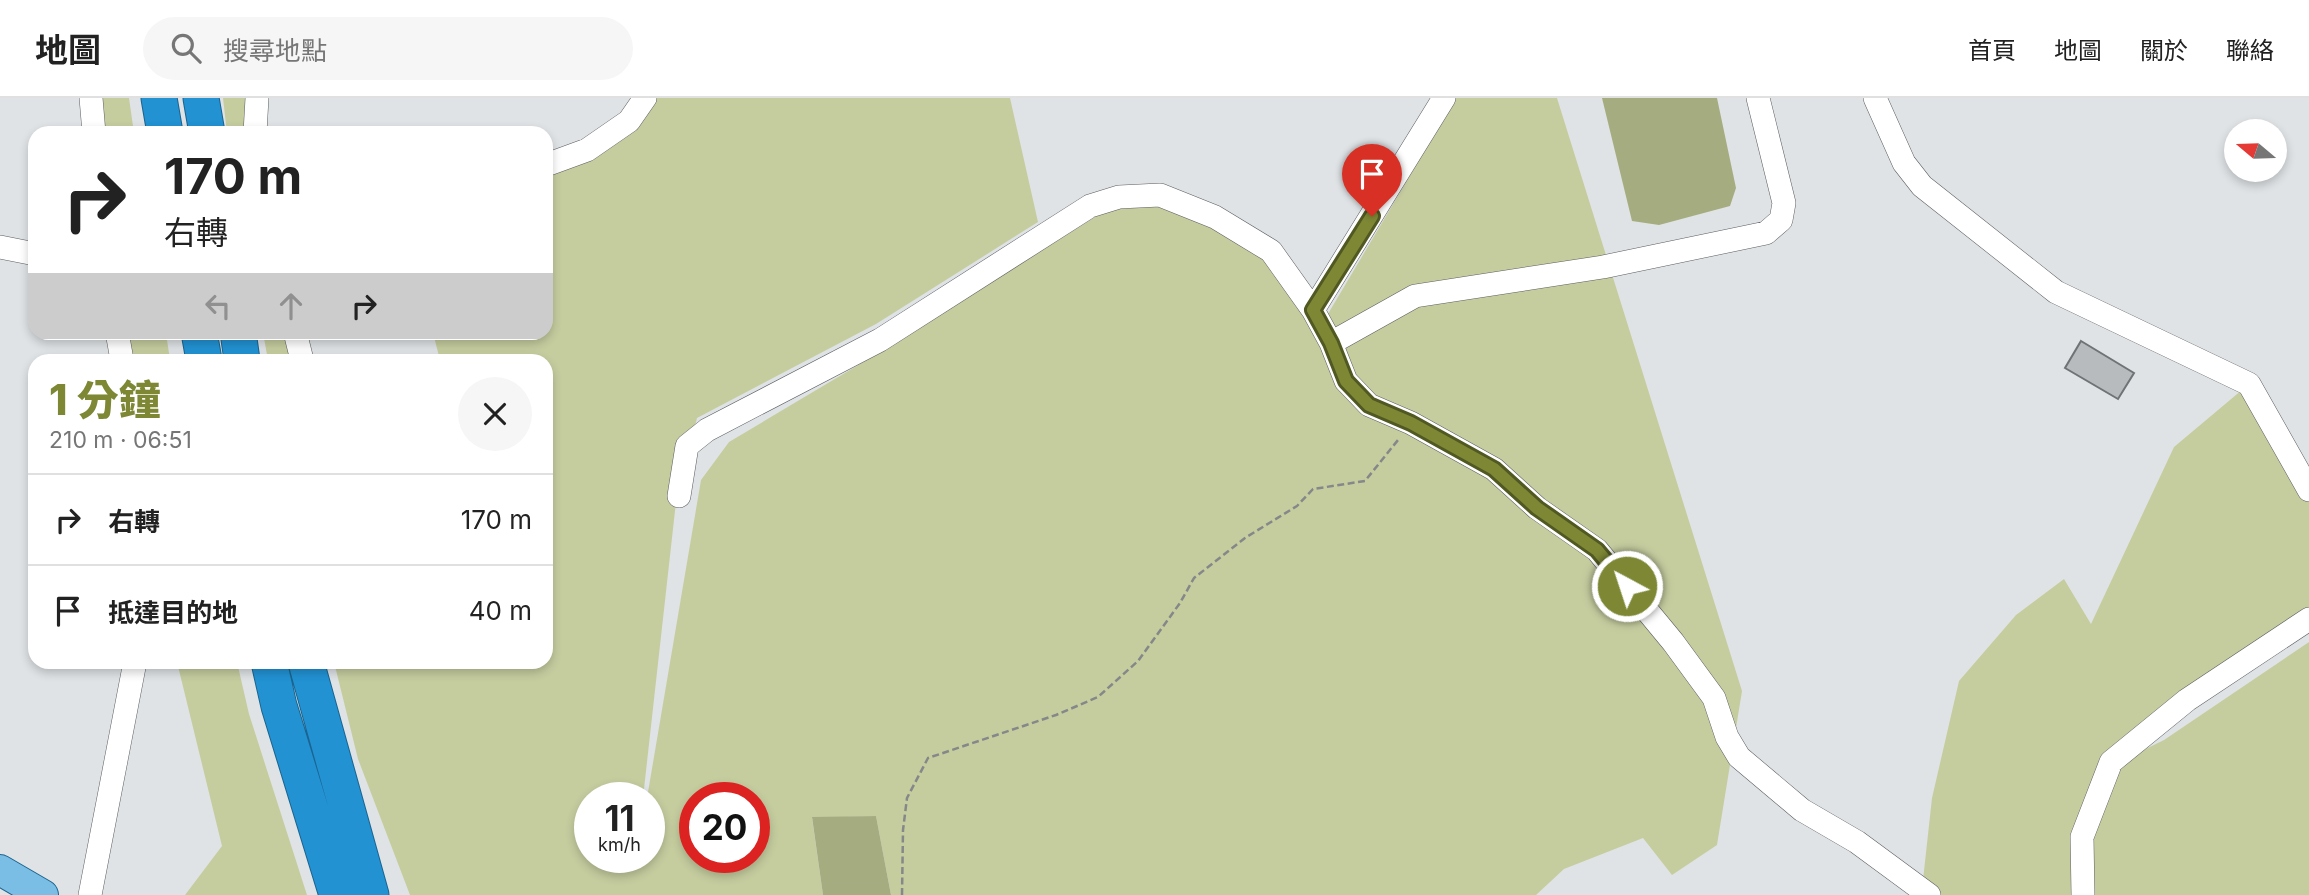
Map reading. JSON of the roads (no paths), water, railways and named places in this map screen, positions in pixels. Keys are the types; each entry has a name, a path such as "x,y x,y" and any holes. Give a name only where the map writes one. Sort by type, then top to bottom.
{"highway":[{"path":"159,98 164,126"},
{"path":"201,98 206,126"},
{"path":"271,669 279,706 337,895"},
{"path":"308,669 371,895"}],"main road":[{"path":"0,870 43,895"}],"street":[{"path":"91,98 93,126"},
{"path":"255,126 257,98"},
{"path":"553,162 587,150 629,121 645,98"},
{"path":"1313,310 1444,98"},
{"path":"1331,343 1415,296 1603,267 1766,233 1781,220 1784,203 1758,98"},
{"path":"1875,98 1904,163 1922,186 2056,292 2249,384 2309,490"},
{"path":"679,496 687,446 707,430 880,340 1090,206 1119,197 1160,195 1215,217 1271,251 1313,310 1331,343 1346,381 1369,405 1411,423 1494,469 1537,508 1597,550 1673,642 1714,698 1727,737 1739,758 1802,810 1857,842 1929,895"},
{"path":"0,247 28,253"},
{"path":"2083,895 2082,837 2110,762 2186,700 2309,619"},
{"path":"90,895 134,669"}]}
